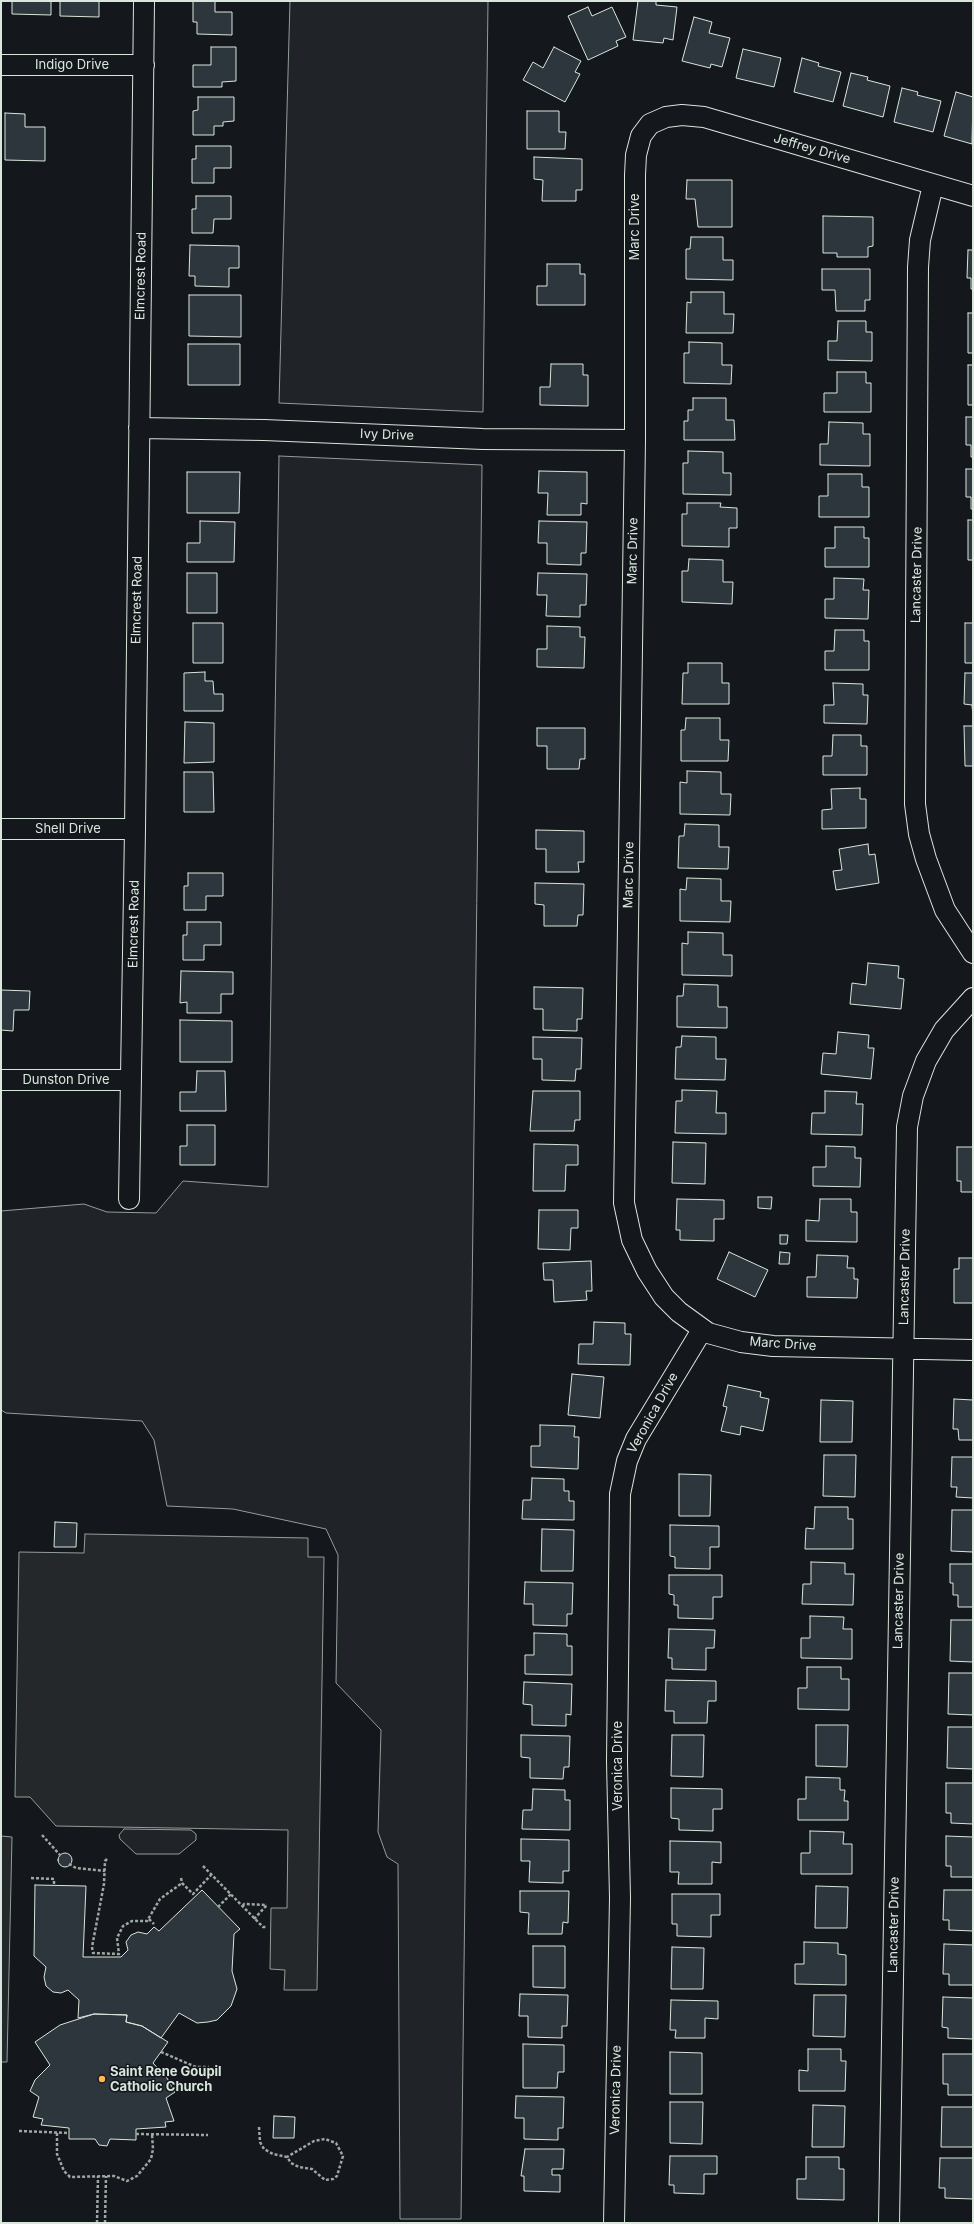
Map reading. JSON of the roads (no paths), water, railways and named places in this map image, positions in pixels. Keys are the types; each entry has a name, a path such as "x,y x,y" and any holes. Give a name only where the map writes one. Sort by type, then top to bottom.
{"street":[{"name":"Elmcrest Road","path":"129,1199 135,829 144,1"},
{"name":"Indigo Drive","path":"1,65 144,66"},
{"name":"Jeffrey Drive","path":"650,124 666,117 682,115 704,117 973,196"},
{"name":"Marc Drive","path":"650,124 641,136 636,155 635,176 635,440 624,1203 632,1240 647,1272 664,1297 702,1330 741,1342 773,1346 973,1350"},
{"name":"Lancaster Drive","path":"933,185 920,240 918,267 915,804 919,834 926,859 945,910 973,953"},
{"name":"Ivy Drive","path":"139,428 264,430 483,439 635,440"},
{"name":"Shell Drive","path":"1,829 135,829"},
{"name":"Lancaster Drive","path":"889,2223 907,1137 910,1112 919,1078 934,1045 944,1030 973,998"},
{"name":"Dunston Drive","path":"1,1080 131,1080"},
{"name":"Veronica Drive","path":"614,2223 620,1898 617,1753 620,1494 627,1461 636,1439 702,1330"}],"place":[{"name":"Saint Rene Goupil Catholic Church","path":"102,2079"}]}
